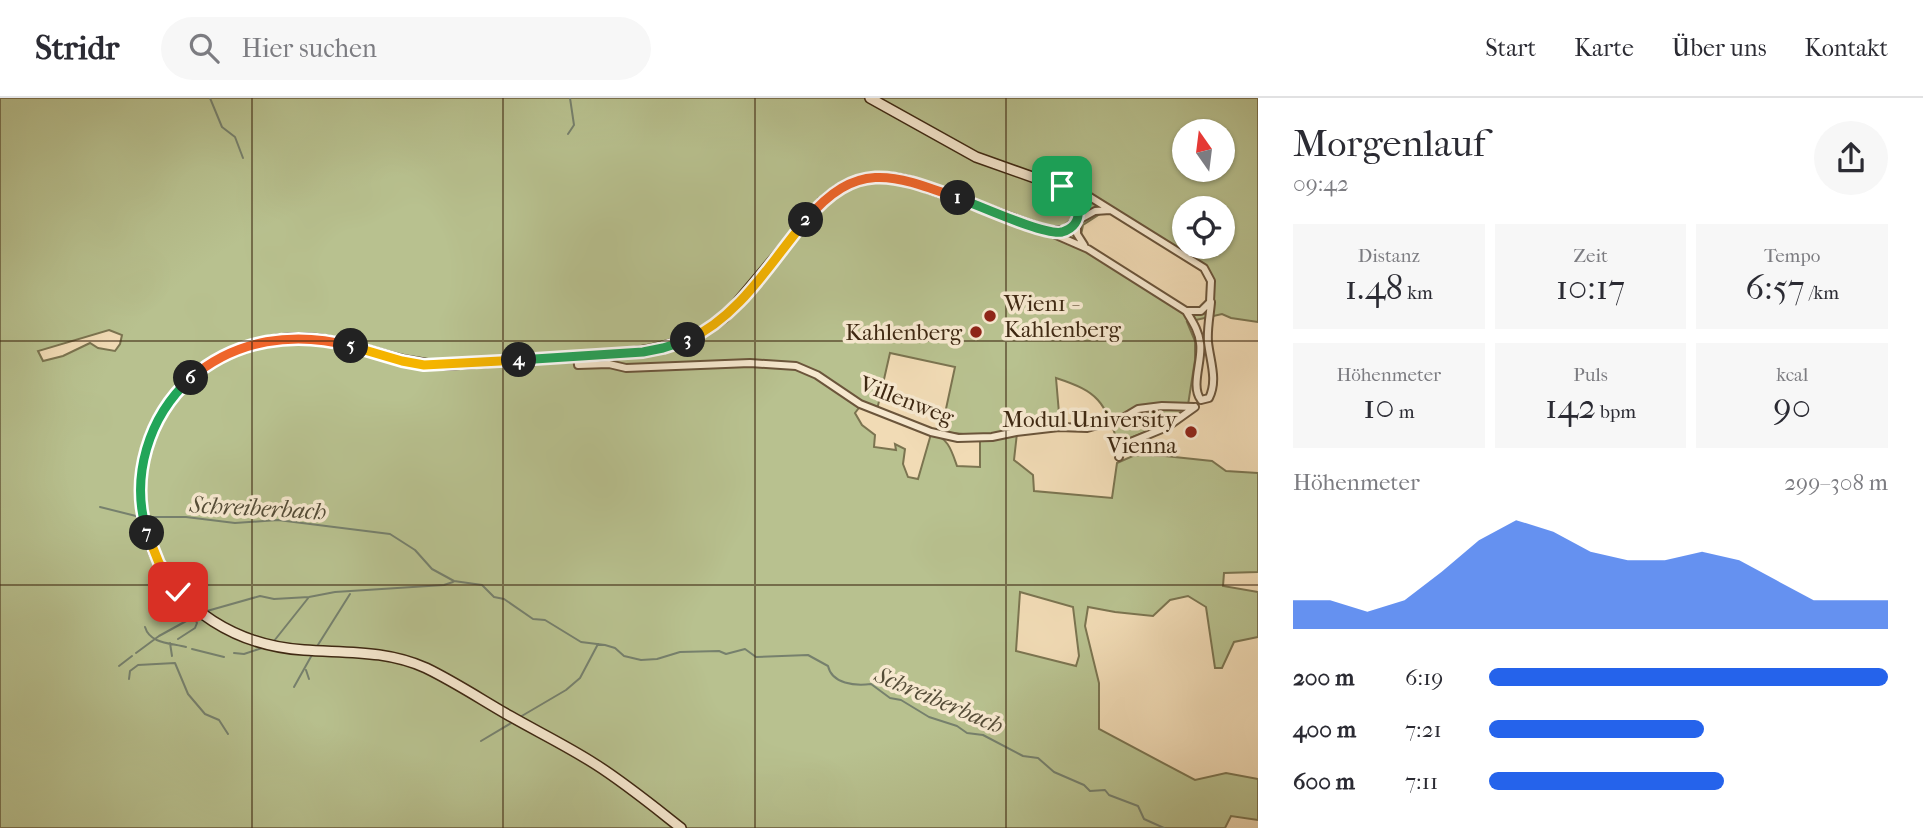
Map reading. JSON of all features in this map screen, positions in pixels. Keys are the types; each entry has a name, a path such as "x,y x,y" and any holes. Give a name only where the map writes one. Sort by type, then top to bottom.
{"street":[{"path":"870,98 986,161 1090,197 1204,268 1211,281 1212,292 1208,334 1214,374 1209,398 1201,400 1167,427 1121,446 1119,457"},
{"path":"681,828 604,770 435,673 409,661 370,652 278,647 249,639 195,610 164,572 145,528 141,498 144,456 163,411 182,387 221,356 240,348 275,340 303,338 334,341 424,365 654,350 682,342 708,330 734,308 822,202 835,191 861,179 885,177 909,181 1037,228 1088,249 1186,311 1197,312 1204,309 1210,302 1212,292"},
{"path":"1062,186 1076,197 1079,212 1078,238 1088,249"},
{"path":"1037,228 1062,232 1095,211 1111,210"},
{"path":"1186,311 1200,342 1196,391 1201,400"},
{"name":"Villenweg","path":"577,356 578,365 609,364 626,368 750,363 796,366 817,375 860,404 931,432 958,438 992,437 1059,427 1087,428 1123,418 1138,409 1162,406 1194,407"}],"green space":[{"path":"0,98 1258,98 1258,322 1222,314 1187,322 1195,341 1195,360 1188,405 1179,418 1118,443 1098,400 1082,388 1056,378 1060,425 985,436 941,432 955,367 890,353 877,410 862,404 855,413 862,425 875,435 874,447 896,450 895,444 905,449 903,464 908,477 918,479 931,434 945,441 957,466 980,467 980,440 1008,437 1017,433 1014,460 1033,475 1034,491 1112,498 1117,463 1135,455 1212,461 1226,471 1258,473 1258,572 1224,573 1223,586 1258,592 1258,637 1234,642 1222,668 1215,668 1206,607 1188,596 1170,600 1153,616 1088,607 1085,626 1099,683 1099,729 1195,780 1226,773 1258,779 1258,820 1231,816 1225,828 0,828","holes":["1172,196 1235,196 1235,259 1187,259 1200,267 1209,288 1208,298 1202,308 1183,307 1088,247 1081,235 1083,225 1100,214 1114,213 1172,249","109,330 122,335 115,351 98,348 90,343 63,356 43,361 38,351","1020,592 1073,607 1079,656 1076,666 1016,651"]}],"waterway":[{"path":"210,98 222,127 235,137 243,158"},
{"path":"568,134 574,125 570,98"},
{"name":"Schreiberbach","path":"100,507 140,517"},
{"name":"Schreiberbach","path":"145,517 186,517 235,523 278,520 390,534 415,550 432,569 454,581 482,585 494,597 504,599 533,619 545,620 581,642 605,645 615,648 624,656 641,660 657,659 680,652 719,651 726,654 745,649 756,657 808,655 828,666 830,672 839,680 858,685 871,684 890,698 901,700 929,717 957,726 967,733 983,735 1023,756 1038,758 1054,772 1084,785 1090,791 1105,790 1109,795 1138,806 1144,819 1164,828"},
{"path":"207,611 260,596 274,599 309,597 335,592 444,585 453,582"},
{"path":"316,648 350,594"},
{"path":"274,641 309,597"},
{"path":"136,653 159,636 199,614"},
{"path":"178,639 195,628 197,623 194,617"},
{"path":"145,627 156,640 186,647"},
{"path":"170,643 172,656"},
{"path":"520,717 566,690 580,678 598,644"},
{"path":"234,653 244,654 262,648"},
{"path":"192,649 224,657"},
{"path":"294,687 313,653"},
{"path":"119,666 132,656"},
{"path":"129,679 130,671 138,665 175,663 188,694 205,714 219,720 228,734"},
{"path":"306,670 309,679"},
{"path":"481,741 513,722"}],"place":[{"name":"Wien1 - Kahlenberg","path":"990,316"},
{"name":"Kahlenberg","path":"976,332"},
{"name":"Modul University Vienna","path":"1191,432"}],"route":[{"path":"178,592 159,563 145,528 141,498 143,464 152,432 170,401 188,381 221,356 253,344 288,338 334,341 424,365 654,350 696,336 725,317 822,202 835,191 853,182 878,177 900,178 1037,228 1058,232 1065,231 1075,223 1079,212 1074,195 1062,186"}]}
